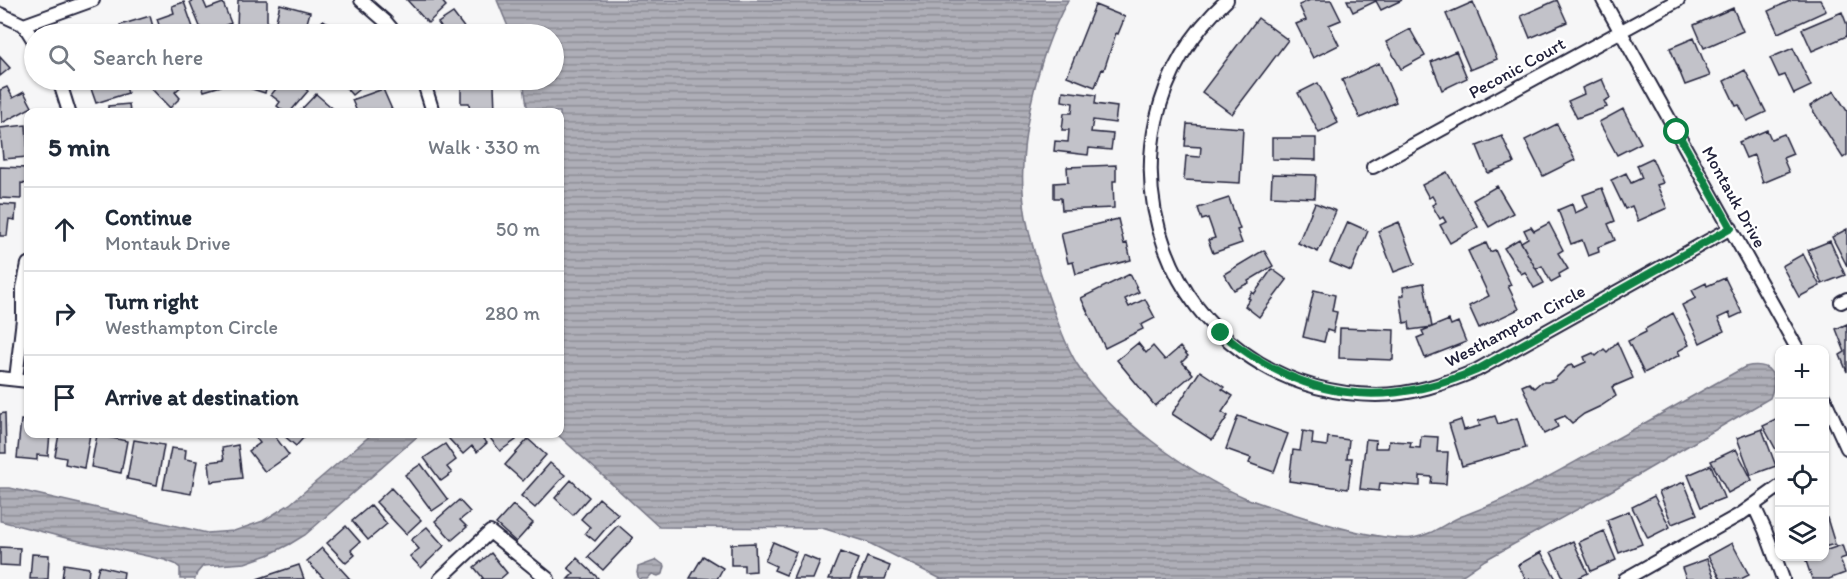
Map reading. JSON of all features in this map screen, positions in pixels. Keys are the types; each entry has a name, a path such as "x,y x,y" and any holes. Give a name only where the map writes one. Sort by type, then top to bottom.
{"street":[{"path":"27,24 93,0"},
{"path":"361,0 388,24"},
{"name":"Westhampton Circle","path":"1227,0 1203,24 1186,48 1164,93 1155,122 1151,152 1152,202 1169,260 1188,295 1221,333 1244,352 1270,368 1317,387 1346,393 1396,393 1449,382 1477,370 1731,228"},
{"name":"Montauk Drive","path":"1603,0 1795,345"},
{"name":"Peconic Court","path":"1373,167 1678,0"},
{"path":"0,14 24,25"},
{"path":"62,90 68,108"},
{"path":"426,90 432,108"},
{"path":"0,378 22,380 24,283"},
{"path":"1824,399 1847,448"},
{"path":"1625,579 1754,506 1775,489"},
{"path":"1754,506 1766,530 1783,579"},
{"path":"440,579 490,532 548,579"}],"shaded area":[{"path":"497,0 1068,0 1037,77 1030,106 1023,164 1023,191 1030,236 1064,339 1072,356 1091,384 1109,404 1152,442 1224,487 1251,500 1297,515 1349,530 1385,537 1413,538 1504,499 1541,480 1745,367 1767,368 1773,377 1773,390 1770,398 1609,492 1485,560 1457,579 941,579 867,542 822,528 659,527 561,438 564,438 564,108 527,108 525,90 564,90 564,24 507,24"},
{"path":"367,438 415,438 305,535 268,555 245,563 203,566 195,579 180,579 180,568 165,560 0,521 0,488 10,488 207,533 234,531 263,521 290,504"},
{"path":"657,560 665,566 663,574 658,576 652,574 647,579 639,579 638,567"}],"building":[{"path":"203,0 207,9 223,3 231,23 199,24 190,2"},
{"path":"238,0 267,0 267,24 237,24"},
{"path":"407,0 441,0 446,6 428,23"},
{"path":"1310,0 1331,0 1341,20 1329,25 1339,45 1313,58 1296,24 1306,20 1299,5"},
{"path":"1347,0 1402,0 1381,10 1376,1 1353,12"},
{"path":"1557,0 1567,22 1530,38 1521,16"},
{"path":"1792,0 1820,0 1826,11 1778,33 1768,11"},
{"path":"184,2 192,24 159,24 157,19 174,13 172,6"},
{"path":"1473,2 1497,59 1470,70 1446,14"},
{"path":"280,4 310,12 307,24 275,24"},
{"path":"1095,5 1125,17 1118,34 1116,33 1104,70 1102,69 1095,87 1067,76"},
{"path":"1733,8 1743,31 1704,48 1694,25"},
{"path":"1842,12 1847,25 1847,36 1812,51 1802,29"},
{"path":"453,13 461,24 439,24"},
{"path":"150,16 152,24 123,24"},
{"path":"1258,18 1288,40 1232,114 1202,92"},
{"path":"1410,29 1425,56 1401,69 1386,42"},
{"path":"1694,38 1710,76 1685,85 1670,48"},
{"path":"1793,48 1811,86 1794,94 1785,75 1779,77 1770,58"},
{"path":"1456,51 1467,78 1442,90 1431,62"},
{"path":"0,57 10,68 0,76"},
{"path":"1379,63 1396,102 1360,118 1342,80"},
{"path":"1745,70 1766,112 1747,121 1739,105 1736,106 1724,81"},
{"path":"1602,79 1610,98 1604,101 1607,107 1577,118 1568,101 1584,94 1582,88"},
{"path":"1318,83 1338,123 1319,133 1298,93"},
{"path":"7,87 13,98 24,92 32,107 24,108 24,111 2,123 0,90"},
{"path":"91,90 127,90 128,93 96,103"},
{"path":"153,90 177,90 175,92 180,98 170,108"},
{"path":"275,90 308,91 293,108 280,108 277,106 280,102 271,95"},
{"path":"348,90 358,90 352,95"},
{"path":"383,90 391,108 355,108 352,100"},
{"path":"461,90 494,90 495,108 470,108 469,103 461,103"},
{"path":"1063,91 1096,95 1095,104 1117,107 1115,123 1093,120 1091,132 1113,134 1111,150 1089,148 1088,155 1054,151 1055,141 1068,142 1069,130 1062,130 1064,113 1072,113 1073,103 1062,101"},
{"path":"1834,91 1847,111 1847,155 1843,158 1810,106"},
{"path":"316,94 332,108 303,108"},
{"path":"129,104 130,108 108,108 108,106"},
{"path":"1623,109 1641,143 1617,155 1599,122"},
{"path":"1187,124 1243,128 1240,183 1184,180 1186,156 1200,157 1201,147 1185,146"},
{"path":"1557,124 1575,160 1543,176 1525,140"},
{"path":"24,125 24,157 3,159 0,128"},
{"path":"1767,130 1771,139 1784,134 1793,154 1783,158 1789,172 1763,183 1754,155 1746,158 1739,142"},
{"path":"1502,136 1514,163 1488,173 1477,146"},
{"path":"1272,138 1316,138 1316,160 1272,159"},
{"path":"1652,158 1663,183 1657,185 1667,208 1638,221 1632,206 1625,209 1611,180 1626,173 1631,183 1642,178 1637,165"},
{"path":"1116,165 1116,181 1113,181 1114,208 1062,210 1061,198 1054,198 1054,183 1068,182 1067,167"},
{"path":"0,167 24,168 21,199 0,198"},
{"path":"1447,172 1478,227 1450,243 1440,225 1446,222 1443,217 1440,219 1432,205 1436,203 1432,196 1429,198 1422,185"},
{"path":"1272,174 1316,175 1315,198 1271,196"},
{"path":"1497,186 1513,213 1489,227 1473,200"},
{"path":"1602,188 1615,221 1608,224 1615,240 1598,247 1599,252 1588,256 1582,240 1571,244 1558,210 1572,204 1575,213 1588,207 1583,195"},
{"path":"1229,198 1240,229 1237,230 1242,243 1213,253 1208,240 1215,238 1208,218 1202,220 1198,208"},
{"path":"1315,203 1336,211 1318,252 1298,243"},
{"path":"0,204 16,205 15,220 9,219 7,236 0,236"},
{"path":"1118,219 1124,244 1127,243 1131,260 1076,274 1073,262 1068,263 1061,233"},
{"path":"1348,222 1368,231 1351,271 1330,262"},
{"path":"1399,222 1415,264 1394,272 1378,231"},
{"path":"1549,223 1563,250 1558,253 1568,269 1551,282 1542,266 1536,269 1521,242 1528,238 1524,230 1531,227 1534,231"},
{"path":"1847,229 1847,266 1832,237"},
{"path":"1519,239 1544,283 1534,288 1525,272 1521,274 1504,248"},
{"path":"1830,241 1845,275 1822,284 1808,250"},
{"path":"1486,243 1490,252 1495,250 1519,309 1479,328 1469,306 1489,296 1468,251"},
{"path":"1264,250 1273,266 1248,281 1249,283 1234,290 1224,274"},
{"path":"1803,254 1820,286 1799,297 1782,266"},
{"path":"1272,269 1287,280 1259,317 1245,306 1252,292 1254,294"},
{"path":"1130,274 1139,292 1125,299 1129,307 1145,299 1155,318 1141,325 1143,329 1105,348 1081,298"},
{"path":"1725,278 1742,313 1731,318 1729,313 1718,318 1724,331 1700,343 1682,305 1696,298 1692,290"},
{"path":"1424,283 1432,327 1410,330 1409,322 1404,323 1400,296 1404,295 1403,287"},
{"path":"1314,290 1335,295 1332,311 1337,312 1333,332 1327,330 1324,342 1303,337"},
{"path":"1673,313 1689,345 1678,351 1680,355 1644,373 1628,341 1646,332 1645,329"},
{"path":"1449,320 1451,325 1458,322 1466,342 1425,358 1417,338 1424,335 1422,331"},
{"path":"1847,324 1847,372 1840,355 1845,352 1836,329"},
{"path":"1340,328 1394,330 1393,360 1339,358"},
{"path":"1617,342 1633,378 1612,387 1616,396 1601,406 1572,423 1565,416 1555,420 1558,427 1544,434 1522,386 1529,383 1534,388 1541,382 1554,380 1568,366 1572,365 1573,368 1586,362 1584,357 1593,353 1596,356 1604,349 1607,352"},
{"path":"1138,343 1146,353 1153,346 1165,360 1180,347 1188,356 1182,362 1193,374 1155,406 1117,360"},
{"path":"1200,371 1233,396 1222,412 1228,416 1212,440 1172,414"},
{"path":"5,413 6,453 0,453 0,414"},
{"path":"1238,416 1288,434 1274,472 1249,463 1251,458 1226,449"},
{"path":"1495,416 1498,424 1517,418 1526,448 1462,466 1449,424 1461,420 1464,430 1480,426 1478,421"},
{"path":"21,420 24,420 24,438 50,438 48,456 37,455 37,460 17,458"},
{"path":"1775,420 1775,448 1763,426"},
{"path":"1762,429 1775,466 1751,475 1737,438"},
{"path":"1303,431 1313,433 1312,444 1327,446 1328,437 1349,440 1347,458 1352,458 1348,489 1289,481 1293,450 1300,451"},
{"path":"1421,436 1438,437 1437,452 1448,452 1446,484 1431,483 1432,477 1420,476 1420,486 1380,483 1379,491 1360,489 1366,439 1376,440 1375,448 1388,448 1389,441 1411,442 1410,447 1420,448"},
{"path":"58,438 89,438 84,468 65,464 66,458 55,456"},
{"path":"96,438 127,441 121,473 91,467"},
{"path":"256,438 276,438 289,455 265,472 249,451 260,443"},
{"path":"287,438 303,438 296,446"},
{"path":"482,438 487,443 477,452 472,446 463,454 449,439"},
{"path":"490,438 515,438 516,440 500,451"},
{"path":"528,439 546,455 523,481 505,465"},
{"path":"134,440 164,445 157,485 127,479"},
{"path":"445,444 456,460 447,467 452,473 441,481 424,458"},
{"path":"238,445 242,478 211,482 209,462 224,460 222,448"},
{"path":"171,448 186,450 185,459 197,461 191,494 163,489"},
{"path":"1736,449 1752,480 1728,493 1711,461"},
{"path":"550,463 565,475 535,508 521,496"},
{"path":"421,464 448,500 432,511 405,475"},
{"path":"1711,465 1724,498 1701,507 1688,475"},
{"path":"571,480 589,497 573,515 555,498"},
{"path":"1684,482 1697,514 1672,524 1659,492"},
{"path":"391,488 421,520 406,534 376,502"},
{"path":"1654,496 1670,527 1648,538 1632,507"},
{"path":"599,498 618,514 595,541 585,533 590,527 581,519"},
{"path":"459,500 470,512 460,520 467,527 452,540 435,521"},
{"path":"371,505 387,524 368,540 352,521"},
{"path":"513,505 533,523 516,542 496,524"},
{"path":"1629,511 1642,544 1619,553 1607,520"},
{"path":"1829,524 1835,544 1829,546"},
{"path":"618,525 633,538 603,570 588,557"},
{"path":"346,526 360,542 351,550 355,555 346,563 327,543"},
{"path":"427,527 444,546 421,568 410,556 419,549 411,540"},
{"path":"1604,531 1616,560 1591,571 1579,542"},
{"path":"1573,541 1588,573 1576,579 1564,579 1551,552"},
{"path":"773,542 796,552 786,575 774,570 776,566 765,561"},
{"path":"755,543 756,571 744,572 744,565 731,565 731,544"},
{"path":"1732,543 1749,575 1741,579 1721,579 1708,556"},
{"path":"1842,545 1846,557 1840,559 1845,573 1829,579 1812,579 1806,561 1829,561 1829,549"},
{"path":"0,547 20,548 19,566 0,565"},
{"path":"322,548 350,579 324,579 307,561"},
{"path":"840,552 858,559 850,579 829,579"},
{"path":"1541,552 1556,579 1526,579 1518,565"},
{"path":"491,553 507,573 500,579 481,579 483,578 474,567"},
{"path":"32,554 49,555 48,579 30,579"},
{"path":"803,555 820,562 813,579 793,579"},
{"path":"703,556 723,568 717,579 690,578"},
{"path":"867,557 890,566 885,579 858,579"},
{"path":"577,558 597,579 568,579 574,573 568,568"},
{"path":"1707,559 1715,579 1686,579 1682,568"},
{"path":"64,564 89,568 88,579 62,579"},
{"path":"299,565 304,579 257,579"},
{"path":"99,566 124,572 123,579 96,579"}],"route":[{"path":"1221,333 1244,352 1270,368 1298,381 1346,393 1396,393 1426,389 1477,370 1731,228 1677,132"}]}
